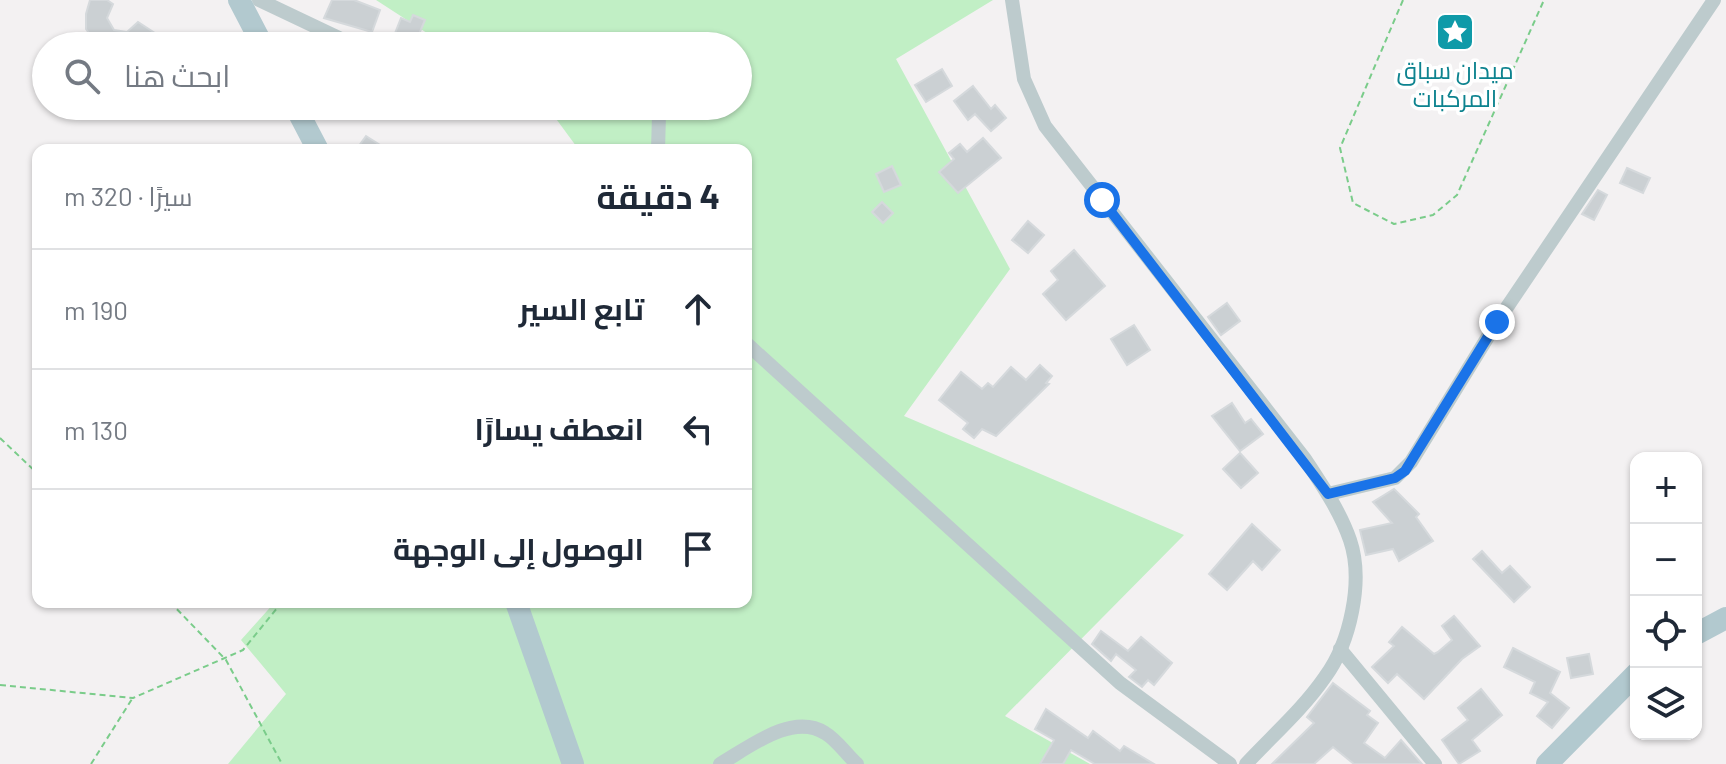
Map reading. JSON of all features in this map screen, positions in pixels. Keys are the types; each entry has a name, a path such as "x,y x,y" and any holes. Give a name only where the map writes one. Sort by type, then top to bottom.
{"main road":[{"path":"239,0 256,32"},
{"path":"302,120 315,144"},
{"path":"518,608 573,763"},
{"path":"1702,631 1726,618"},
{"path":"1547,764 1630,680"}],"street":[{"path":"259,0 326,32"},
{"path":"1012,0 1024,79 1045,126 1328,494 1351,542 1354,570 1352,601 1340,649 1319,685 1246,764"},
{"path":"1328,494 1395,478 1411,462 1497,322 1714,0"},
{"path":"658,144 659,120"},
{"path":"752,348 1120,683 1230,764"},
{"path":"1340,649 1435,764"},
{"path":"720,764 770,736 808,725 827,734 857,764"}],"path":[{"path":"1403,0 1340,148 1353,203 1394,224 1433,215 1457,195 1544,0"},
{"path":"0,438 32,468"},
{"path":"176,608 226,660 282,764"},
{"path":"0,685 133,698 243,650 277,608"},
{"path":"91,764 133,698"}],"green space":[{"path":"376,0 993,0 896,59 1010,269 904,416 1184,535 1005,716 1090,764 228,764 286,694 241,640 270,608 752,608 752,144 575,144 557,120 752,120 752,32 425,32"}],"building":[{"path":"90,0 107,0 113,4 107,18 114,30 127,32 88,32 86,14"},
{"path":"332,0 354,0 380,10 372,32 324,18"},
{"path":"413,15 425,20 420,32 396,32 401,18 410,22"},
{"path":"138,22 153,32 127,32"},
{"path":"942,69 952,86 926,102 915,85"},
{"path":"973,86 991,109 995,105 1006,118 991,131 975,114 968,120 954,101"},
{"path":"366,136 379,144 360,144"},
{"path":"983,138 1001,158 958,193 939,172 954,159 949,153 960,144 967,152"},
{"path":"892,166 901,185 884,192 876,174"},
{"path":"1627,168 1650,178 1643,193 1620,183"},
{"path":"1598,190 1607,195 1594,220 1582,214"},
{"path":"882,202 893,213 883,223 872,212"},
{"path":"1028,221 1044,235 1028,253 1012,240"},
{"path":"1074,250 1105,286 1066,320 1043,294 1058,280 1051,271"},
{"path":"1227,303 1240,321 1221,335 1208,317"},
{"path":"1134,325 1150,350 1127,365 1111,339"},
{"path":"1040,365 1052,376 1046,383 1049,384 996,436 982,429 974,438 963,429 968,423 939,400 961,372 982,389 988,383 993,387 1011,367 1026,380"},
{"path":"1232,403 1245,423 1251,419 1263,434 1240,451 1212,416"},
{"path":"1240,453 1258,473 1241,488 1223,469"},
{"path":"1394,489 1419,514 1416,517 1433,541 1399,561 1393,549 1366,555 1360,530 1392,523 1373,502"},
{"path":"1252,524 1280,550 1262,570 1253,561 1227,590 1209,574"},
{"path":"1482,551 1502,573 1510,566 1530,587 1514,602 1473,559"},
{"path":"1454,616 1480,646 1462,659 1424,699 1397,674 1388,683 1372,667 1394,646 1389,642 1402,627 1434,654 1438,652 1452,640 1442,626"},
{"path":"1101,631 1128,651 1141,637 1172,663 1154,685 1148,680 1142,687 1129,677 1136,670 1116,654 1111,661 1092,644"},
{"path":"1513,648 1560,672 1550,693 1569,708 1552,728 1537,716 1548,702 1530,693 1535,682 1504,667"},
{"path":"1589,654 1593,674 1571,678 1567,658"},
{"path":"1333,683 1370,711 1367,715 1378,723 1364,743 1385,758 1401,740 1422,764 1354,764 1333,747 1314,764 1272,764 1314,723 1307,717"},
{"path":"1481,689 1502,715 1472,740 1480,751 1459,764 1442,740 1468,720 1458,708"},
{"path":"1046,709 1088,738 1093,731 1120,751 1124,746 1154,764 1095,764 1071,750 1063,764 1040,764 1054,740 1035,729"}],"place":[{"name":"ميدان سباق المركبات","path":"1455,32"}],"route":[{"path":"1102,200 1305,459 1328,494 1395,478 1405,471 1497,322"}]}
